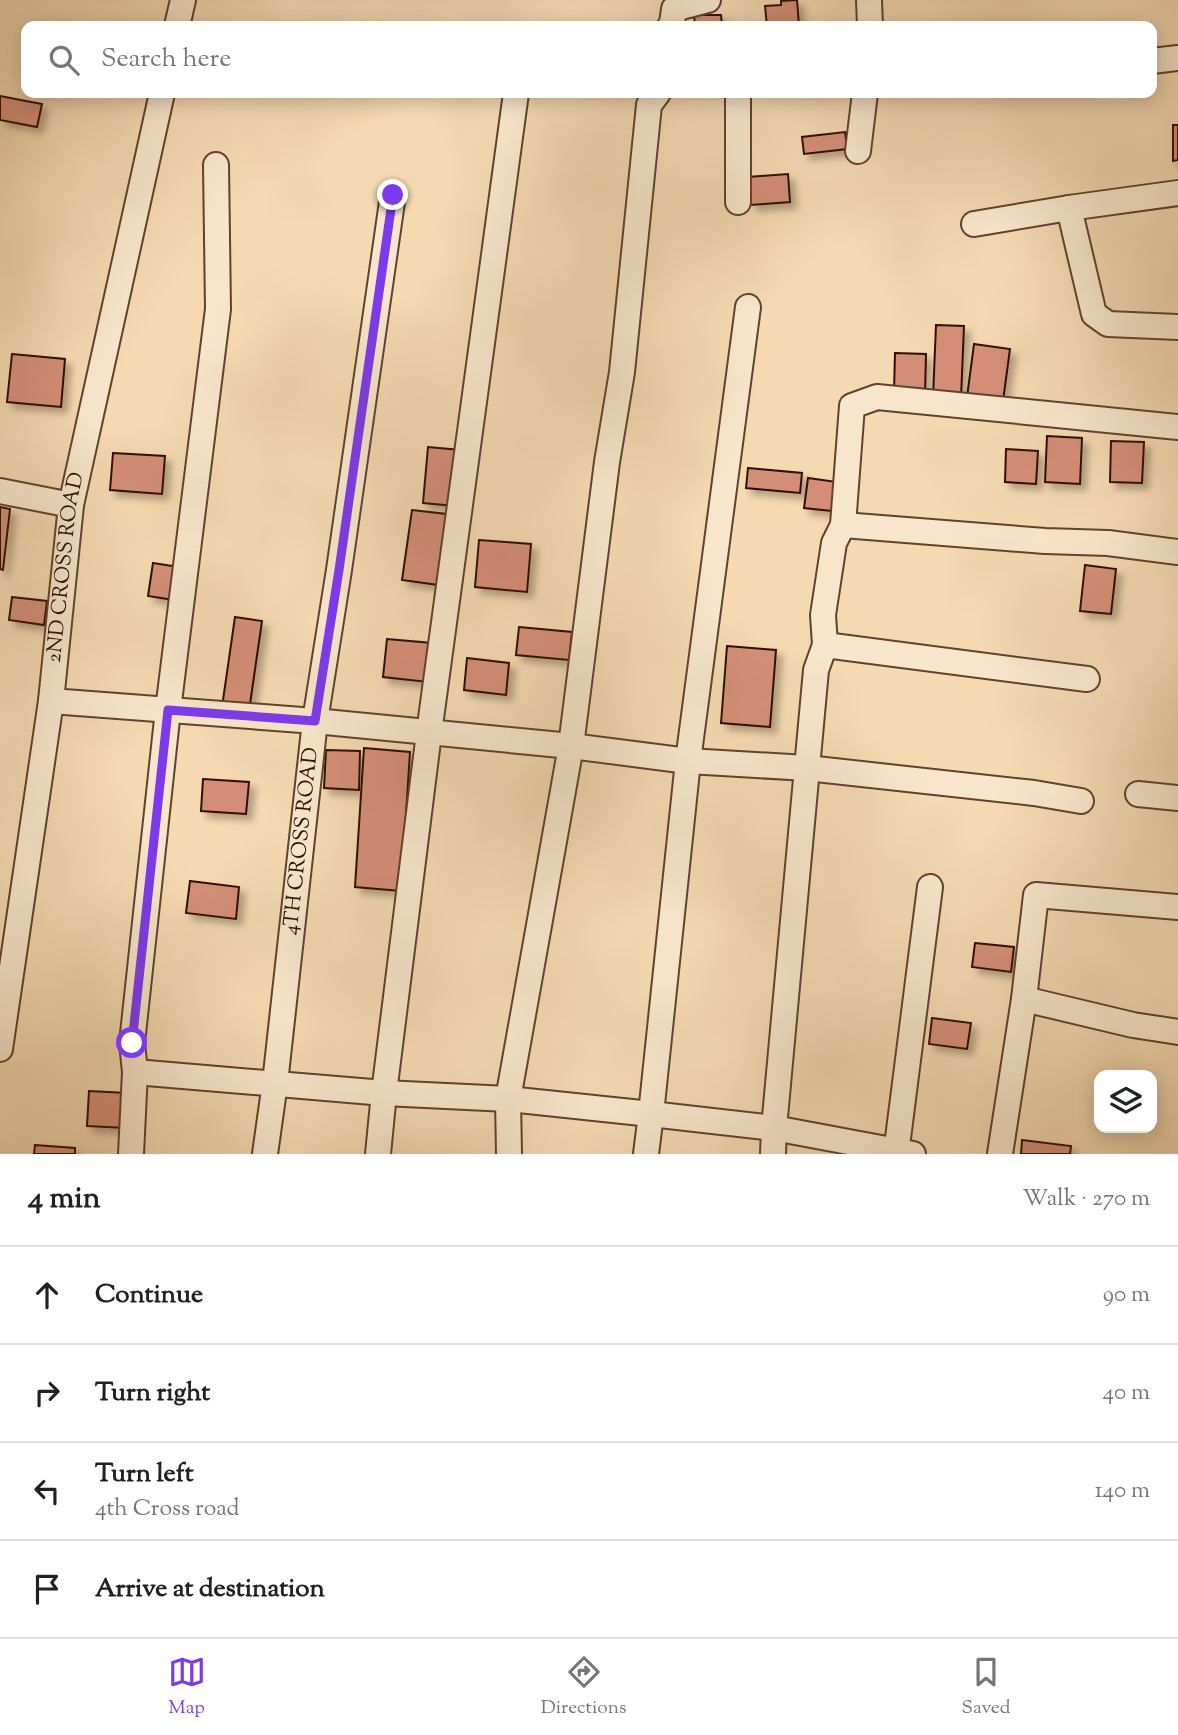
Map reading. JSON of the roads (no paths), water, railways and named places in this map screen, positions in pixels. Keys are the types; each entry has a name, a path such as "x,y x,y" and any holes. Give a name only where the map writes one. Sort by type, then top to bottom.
{"street":[{"path":"178,21 183,0"},
{"path":"672,21 674,9 708,0"},
{"path":"869,0 870,21"},
{"path":"1157,60 1178,58"},
{"name":"2ND CROSS ROAD","path":"0,1049 51,701 71,505 161,98"},
{"path":"378,1154 429,733 515,98"},
{"path":"509,1154 508,1099 571,746 607,462 622,372 649,105 654,98"},
{"path":"738,98 738,202"},
{"path":"858,151 864,98"},
{"path":"131,1154 135,1072 132,1043 168,710 218,309 216,165"},
{"path":"974,224 1178,193"},
{"name":"4TH CROSS ROAD","path":"265,1154 315,721 393,195"},
{"path":"1069,208 1094,314 1108,324 1178,327"},
{"path":"646,1154 688,761 748,307"},
{"path":"773,1154 816,670 825,645 823,615 834,543 844,525 852,406 877,397 1178,427"},
{"path":"0,491 71,505"},
{"path":"844,525 1045,541 1108,543 1178,552"},
{"path":"825,645 1087,679"},
{"path":"51,701 315,721 571,746 688,761 807,768 1034,793 1081,801"},
{"path":"1138,794 1178,798"},
{"path":"135,1072 384,1093 508,1099 651,1114 774,1128 902,1153 930,887"},
{"path":"1000,1154 1024,999 1036,895 1178,906"},
{"path":"1024,999 1133,1025 1178,1032"}]}
